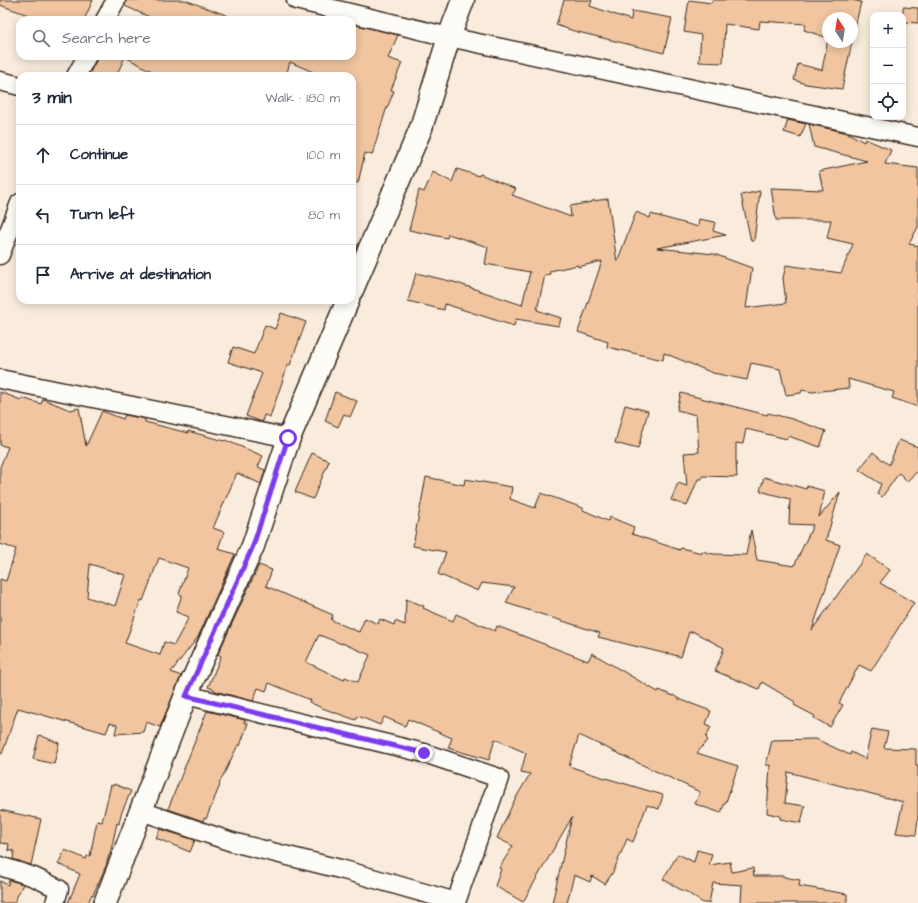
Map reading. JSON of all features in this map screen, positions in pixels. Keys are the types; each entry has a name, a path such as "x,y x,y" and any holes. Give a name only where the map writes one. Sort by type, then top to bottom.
{"street":[{"path":"108,16 116,0"},
{"path":"296,0 449,37 918,137"},
{"path":"356,281 421,128 449,37 463,0"},
{"path":"78,72 85,60"},
{"path":"0,81 16,85"},
{"path":"0,255 10,224 16,211"},
{"path":"105,903 186,696 253,546 288,438 346,304"},
{"path":"0,379 288,438"},
{"path":"141,811 232,842 344,870 456,902 499,778 424,753 186,696"},
{"path":"0,866 34,877 59,889 55,903"}],"building":[{"path":"0,0 93,0 86,16 31,16 0,5"},
{"path":"126,0 185,0 229,16 147,16 125,6"},
{"path":"564,0 592,0 590,6 631,20 632,11 672,18 664,53 574,31 556,25"},
{"path":"689,0 711,3 712,0 851,0 861,2 858,15 858,12 822,12 822,36 804,30 806,24 760,21 759,29 725,24 723,63 699,62 701,35 684,32"},
{"path":"903,7 918,8 918,23 906,22 906,12 903,12"},
{"path":"356,25 398,35 388,58 402,63 391,90 394,91 385,113 372,155 365,153 358,183 356,183 356,72 313,72 290,62 287,72 153,72 131,60 356,60"},
{"path":"826,48 851,48 842,89 806,84 794,80 798,64 822,70"},
{"path":"124,60 118,72 90,72 96,61"},
{"path":"788,120 806,124 800,137 784,132"},
{"path":"809,124 848,133 864,142 865,139 891,150 885,164 918,168 918,227 909,244 918,246 918,407 892,398 894,392 848,379 849,388 812,392 802,390 801,393 786,395 780,369 751,363 747,380 713,373 664,353 663,360 607,347 608,342 578,332 602,261 578,267 578,265 550,271 550,274 545,275 537,310 561,318 559,326 516,319 514,326 445,304 444,310 408,301 416,273 454,282 522,305 530,272 485,264 488,247 448,234 447,238 409,230 419,190 424,192 433,172 452,182 457,169 479,176 480,174 516,189 512,195 571,217 570,206 608,199 617,262 636,212 650,218 651,214 698,227 699,219 715,222 713,231 726,235 657,248 714,254 752,268 746,308 786,303 783,278 786,265 841,273 853,244 827,238 831,220 776,220 771,188 823,190 819,171 867,161 814,147"},
{"path":"760,191 754,241 751,241 741,195"},
{"path":"281,313 306,322 290,365 288,365 270,417 264,415 262,422 246,416 262,373 228,362 233,347 254,354 265,325 275,329"},
{"path":"0,392 21,400 22,398 41,404 43,399 70,410 79,408 86,446 102,411 123,419 125,415 145,419 145,422 188,433 188,431 224,441 225,440 263,456 258,467 265,470 261,484 237,473 213,528 224,532 218,549 235,554 198,637 171,672 181,676 160,727 146,722 143,732 115,734 117,725 110,723 106,733 18,708 2,754 0,753 0,579 6,581 16,549 0,544 0,467 8,447 0,445","holes":["159,558 188,568 179,594 182,595 176,612 189,617 174,645 164,642 160,655 125,643","90,564 125,575 115,606 87,597"]},
{"path":"335,392 357,401 350,417 344,414 338,427 325,421"},
{"path":"681,393 767,415 768,413 792,419 826,431 820,447 788,436 787,439 746,429 743,444 736,443 737,477 702,476 702,479 698,479 687,506 671,500 678,483 687,486 684,453 699,452 696,415 677,410"},
{"path":"625,405 648,411 638,449 615,443"},
{"path":"899,440 918,447 918,471 907,481 899,473 882,497 877,494 881,484 859,470 873,452 889,465"},
{"path":"312,453 329,461 313,499 295,492"},
{"path":"426,477 464,485 465,479 512,487 510,499 535,508 541,493 583,508 583,510 608,521 610,517 634,527 632,534 680,550 681,548 702,553 702,551 713,554 746,555 751,530 757,560 794,566 813,525 789,524 790,499 760,491 764,477 806,489 807,486 825,491 819,517 840,492 826,540 840,545 812,630 867,554 890,570 880,583 914,603 871,671 859,665 839,703 843,705 830,727 814,718 815,716 794,705 795,702 762,682 759,689 715,671 724,648 692,631 691,633 689,632 681,657 667,654 598,637 600,633 506,603 514,587 482,583 478,591 438,574 446,552 413,546"},
{"path":"259,565 272,570 266,586 333,615 331,620 359,632 365,618 378,624 380,619 394,625 395,621 405,625 406,599 424,606 423,608 453,621 456,614 495,631 497,626 588,661 592,653 658,692 659,690 673,695 679,699 711,711 706,724 711,726 706,738 708,740 697,753 738,766 721,813 695,804 700,792 579,735 569,766 663,795 659,809 647,805 633,842 627,839 613,872 605,884 592,876 590,882 574,875 567,903 552,903 572,817 523,902 495,886 501,869 499,868 513,846 497,838 514,801 530,774 521,772 526,753 495,739 489,760 448,748 452,738 408,719 405,726 384,717 380,725 358,716 356,720 322,708 309,702 310,700 269,683 266,691 258,688 253,701 215,691 208,687 221,656 218,654","holes":["319,635 370,655 358,682 345,677 344,680 306,662"]},
{"path":"207,711 245,720 244,723 248,723 240,746 238,745 219,784 220,785 206,819 204,818 203,821 168,809"},
{"path":"872,729 888,732 884,748 916,749 916,765 918,765 918,818 916,835 896,833 903,802 788,772 785,803 805,806 801,823 780,819 780,816 767,813 770,765 766,765 772,740 816,739 850,755 851,752 865,759"},
{"path":"39,735 59,743 54,764 33,759"},
{"path":"114,784 131,791 121,814 119,824 117,823 106,866 88,903 68,903 80,874 58,864 65,850 86,859 87,856 90,856 97,821 102,822 111,785 113,786"},
{"path":"0,810 41,819 31,865 13,859 14,851 8,850 9,844 0,843"},
{"path":"160,829 195,840 190,852 156,838"},
{"path":"697,850 712,854 709,865 730,862 732,872 753,868 754,876 784,876 800,880 799,886 847,894 847,903 741,903 742,885 713,883 709,903 703,903 663,879 678,854 694,862"},
{"path":"9,880 23,884 14,903 0,903 0,881 8,885"}],"route":[{"path":"288,438 253,546 186,696 424,753"}]}
